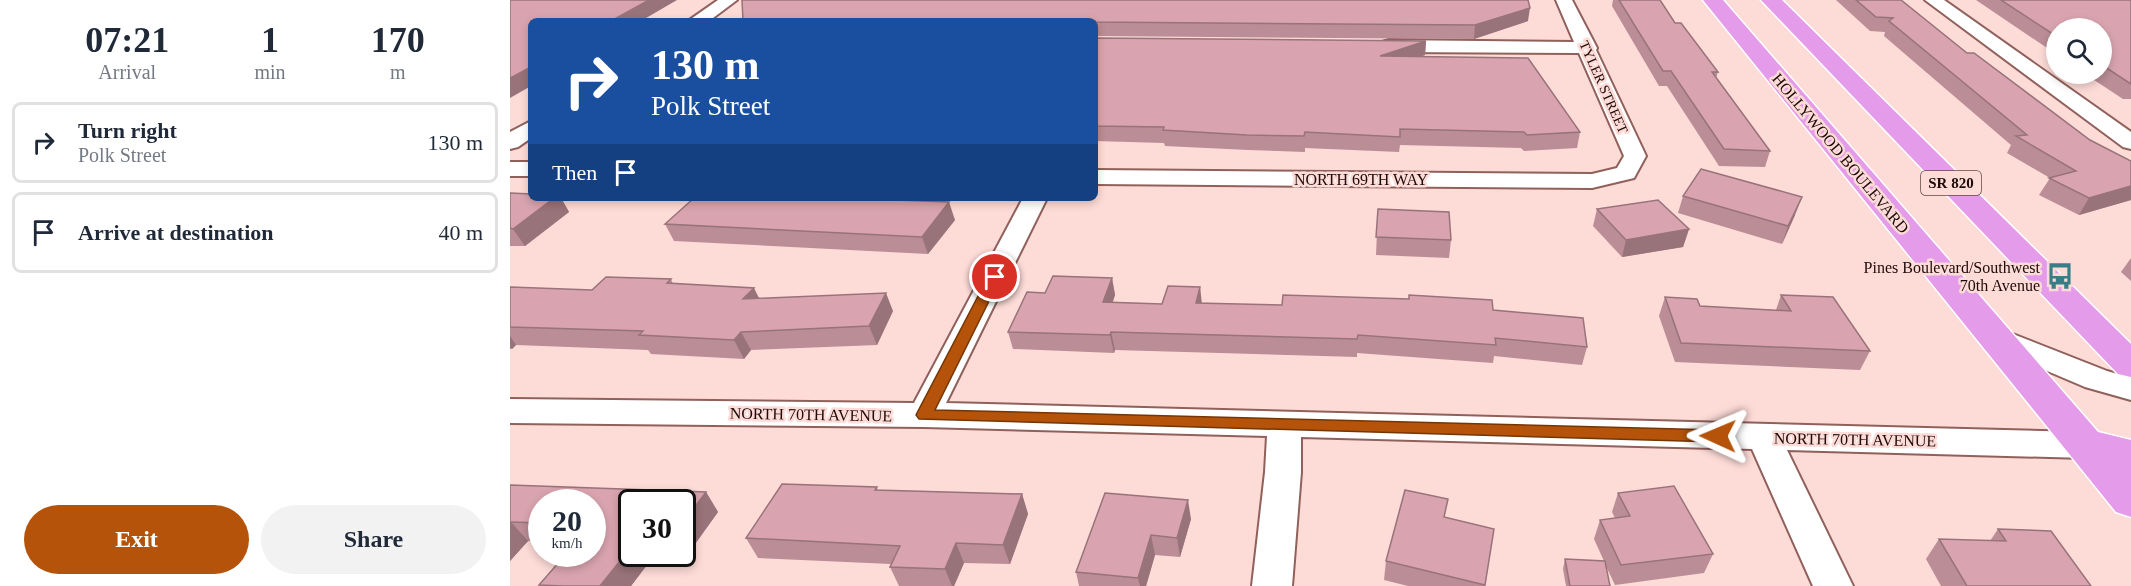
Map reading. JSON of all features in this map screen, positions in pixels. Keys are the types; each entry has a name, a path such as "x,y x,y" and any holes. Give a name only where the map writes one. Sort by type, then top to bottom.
{"highway":[{"name":"HOLLYWOOD BOULEVARD","path":"1713,0 2131,500"},
{"name":"SR 820","path":"1771,0 2131,365"},
{"path":"2085,445 2117,451 2131,457"}],"street":[{"path":"702,18 729,0"},
{"name":"TYLER STREET","path":"1564,0 1588,48 1635,156 1626,173"},
{"path":"1933,0 2131,142"},
{"path":"1377,46 1588,48"},
{"path":"510,142 528,130"},
{"path":"510,169 528,169"},
{"name":"NORTH 69TH WAY","path":"1098,177 1592,181 1626,173"},
{"path":"924,415 1033,201"},
{"path":"1995,337 2096,380 2131,389"},
{"name":"NORTH 70TH AVENUE","path":"510,411 924,415 2085,445"},
{"path":"1272,586 1283,472 1284,426"},
{"path":"1764,437 1833,586"}],"building":[{"path":"510,0 649,0 616,18 528,18 528,69 510,78"},
{"path":"742,0 1528,0 1530,8 1475,25 1098,22 1098,18 743,18"},
{"path":"1619,0 1660,0 1675,23 1681,23 1718,72 1712,72 1770,151 1724,149 1671,71 1663,71"},
{"path":"1856,0 1901,0 1967,53 1974,53 2090,140 2131,161 2131,186 2089,198 2049,178 2076,171 2016,136 2027,135 1889,21 1893,18 1876,17"},
{"path":"2001,0 2131,0 2131,84 2112,72 2112,18 2046,18 2046,29"},
{"path":"1098,38 1426,41 1380,56 1528,58 1580,132 1527,135 1524,132 1400,129 1400,137 1305,132 1304,136 1163,130 1164,127 1098,126"},
{"path":"1701,169 1802,197 1788,226 1683,196"},
{"path":"510,193 528,194 528,201 550,201 513,229 510,228"},
{"path":"1658,200 1689,229 1626,240 1597,209"},
{"path":"691,201 949,202 922,237 665,224"},
{"path":"1378,209 1449,212 1451,240 1376,237"},
{"path":"1053,276 1112,278 1103,302 1162,304 1168,286 1200,287 1196,303 1282,305 1283,295 1409,299 1409,295 1492,300 1493,310 1583,318 1587,347 1495,338 1496,345 1358,335 1357,339 1111,332 1110,335 1008,332 1027,292 1045,293"},
{"path":"606,277 671,279 667,283 754,288 743,299 886,293 869,326 741,332 734,340 639,335 643,331 510,327 510,287 592,290"},
{"path":"1781,295 1833,297 1870,351 1681,343 1665,297 1697,299 1700,306 1791,311"},
{"path":"782,484 877,487 875,490 1022,494 1003,545 956,543 945,569 890,567 900,546 746,538"},
{"path":"510,485 622,489 618,489 618,564 600,586 539,585 555,567 606,567 606,489 528,489 528,523 510,522"},
{"path":"1674,486 1713,554 1621,565 1600,520 1630,516 1618,493"},
{"path":"1405,490 1448,499 1444,517 1494,529 1485,585 1386,561"},
{"path":"696,492 706,492 696,505"},
{"path":"1105,493 1188,500 1177,538 1151,535 1138,578 1076,572"},
{"path":"1998,529 2051,531 2091,586 1967,586 1939,539 2006,541"},
{"path":"1565,559 1605,561 1610,586 1570,586"}],"place":[{"name":"Pines Boulevard/Southwest 70th Avenue","path":"2060,276"}],"route":[{"path":"995,277 924,415 1718,436"}]}
